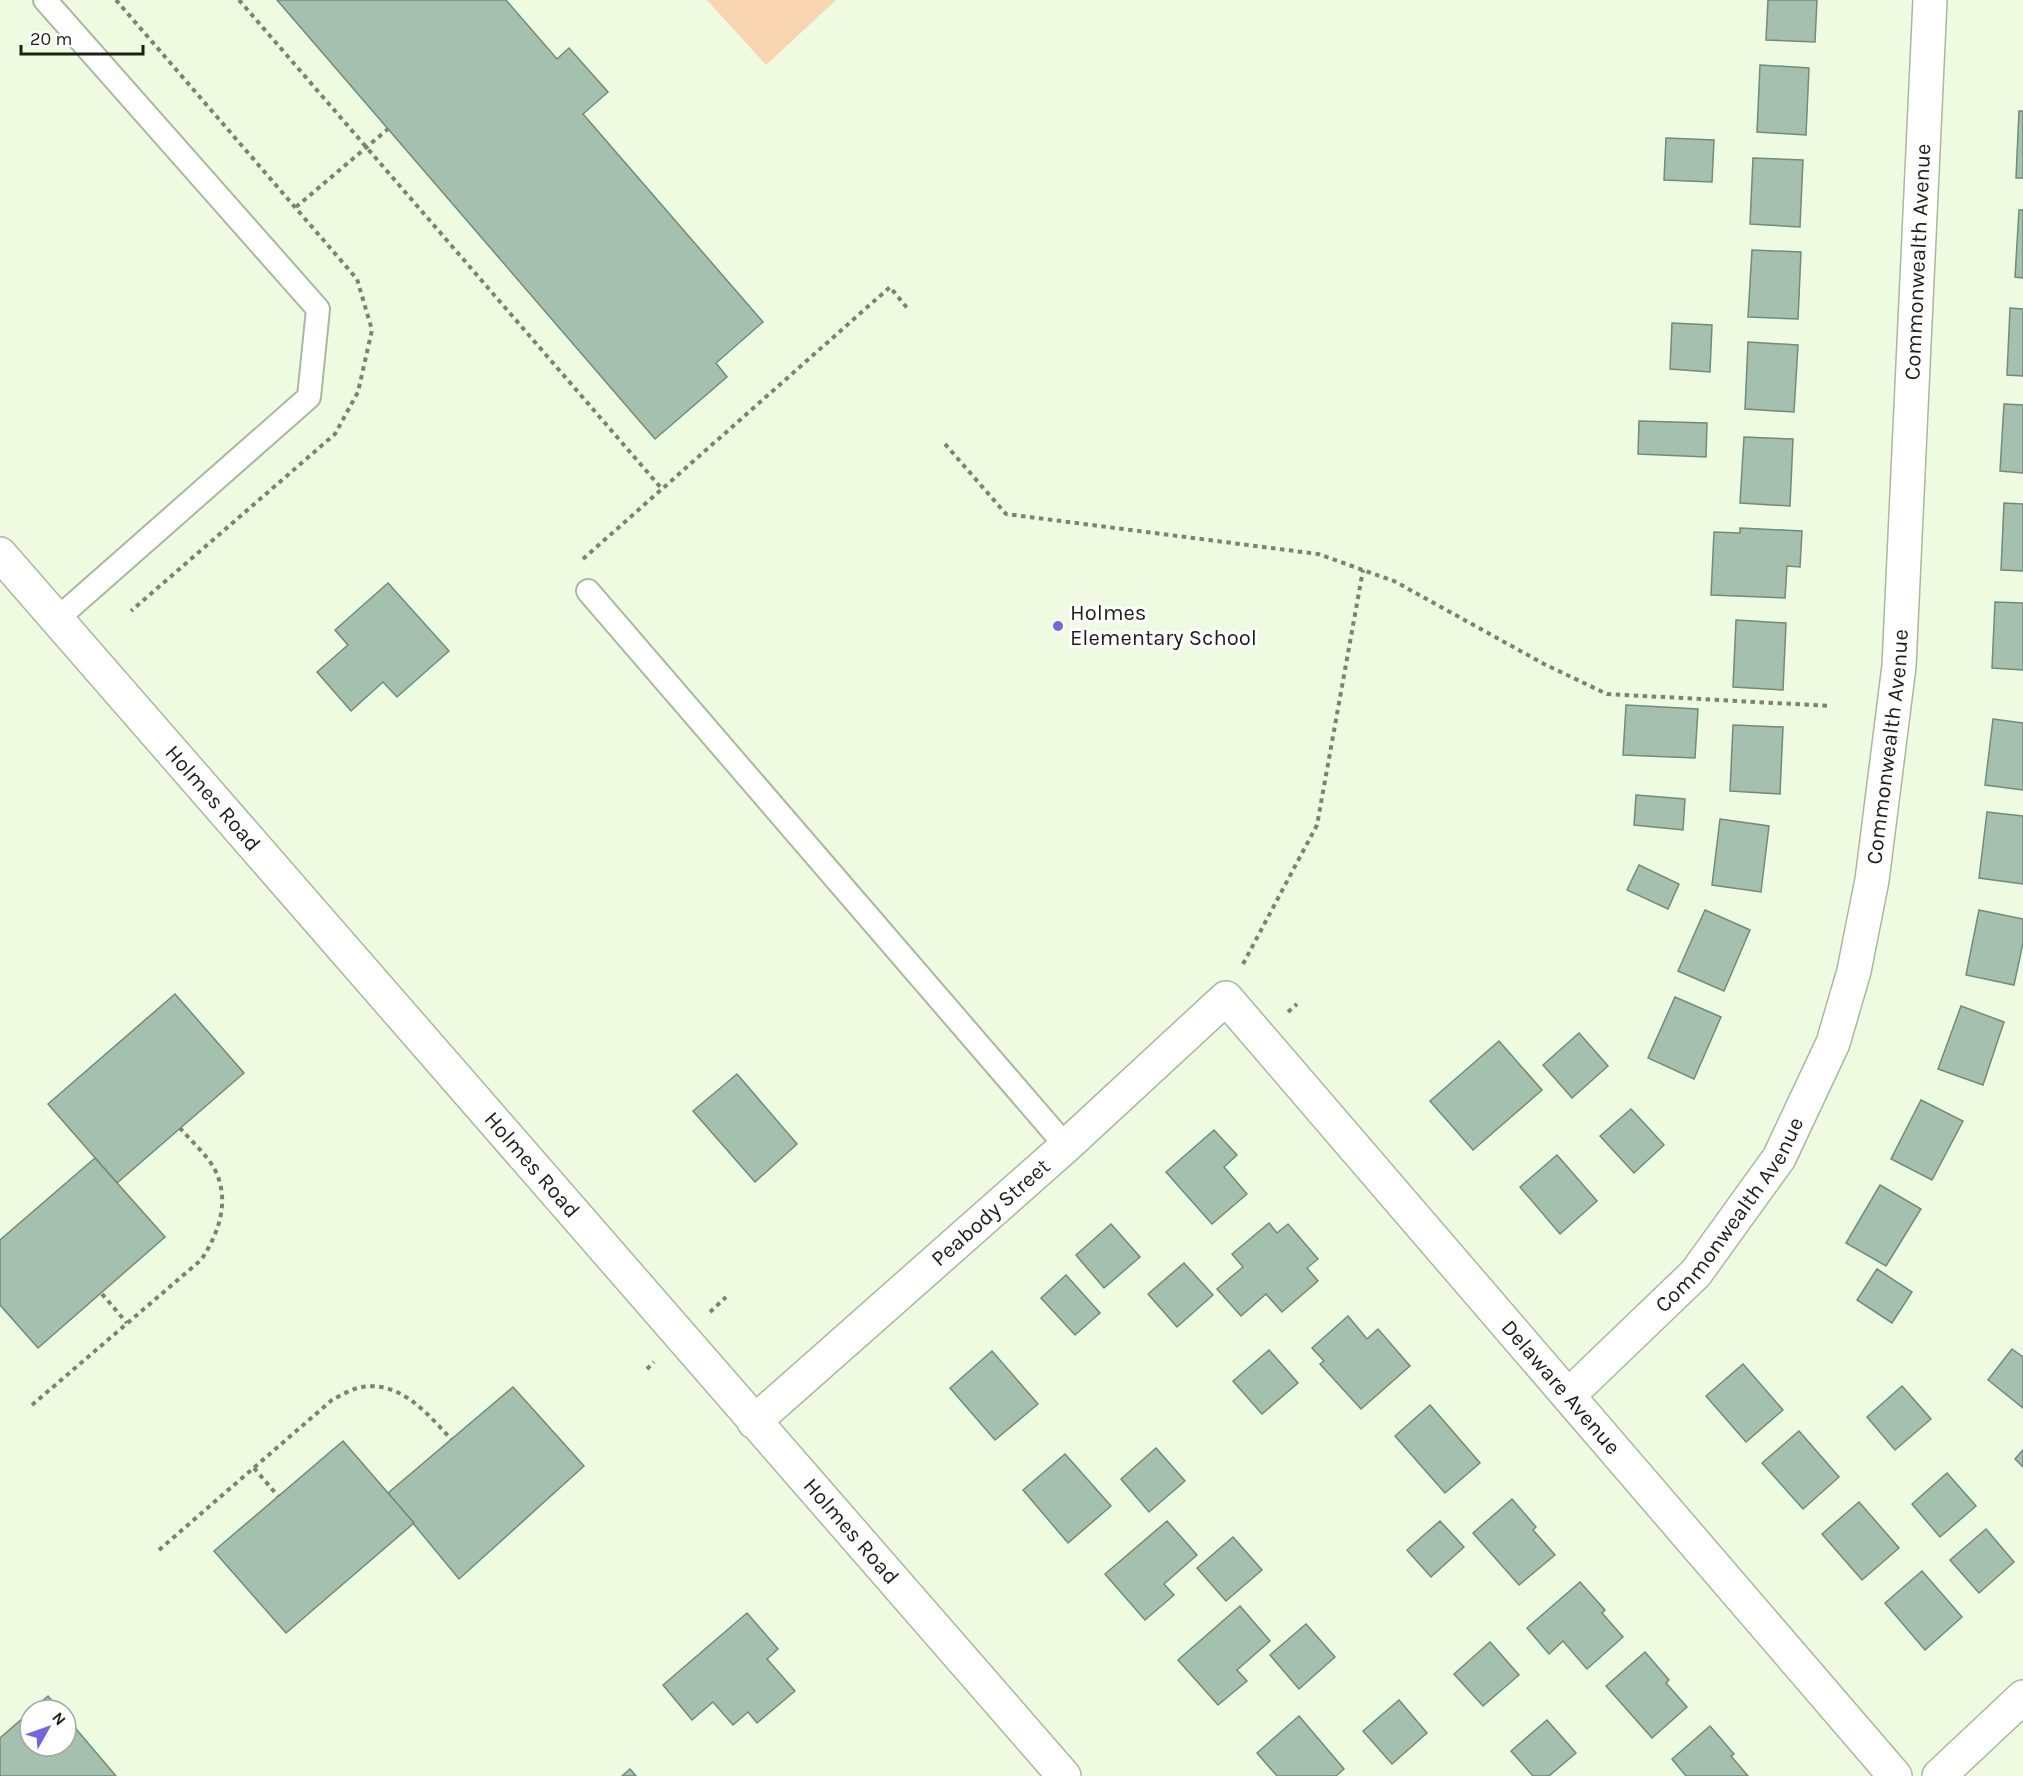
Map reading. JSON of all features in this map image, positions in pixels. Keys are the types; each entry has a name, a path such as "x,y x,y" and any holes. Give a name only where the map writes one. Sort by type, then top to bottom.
{"street":[{"name":"Commonwealth Avenue","path":"1569,1395 1696,1273 1779,1158 1833,1043 1854,971 1872,880 1899,666 1930,0"},
{"name":"Holmes Road","path":"0,554 1064,1776"},
{"name":"Delaware Avenue","path":"1226,998 1895,1776"},
{"name":"Peabody Street","path":"754,1422 1066,1146 1226,998"},
{"path":"1939,1776 2023,1697"}],"lane":[{"path":"45,0 318,309 309,397 57,619"},
{"path":"588,591 1066,1146"}],"path":[{"path":"116,0 357,279 372,330 358,392 335,434 131,611"},
{"path":"238,0 662,489"},
{"path":"296,207 388,129"},
{"path":"578,564 890,287 908,309"},
{"path":"945,444 1006,514 1318,554 1394,582 1544,664 1607,694 1831,706"},
{"path":"1226,998 1317,825 1364,570"},
{"path":"32,1405 201,1260 219,1226 223,1211 221,1194 214,1168 180,1128"},
{"path":"102,1294 127,1323"},
{"path":"705,1317 726,1297"},
{"path":"159,1550 332,1400 358,1388 381,1388 411,1399 451,1439"},
{"path":"254,1468 278,1496"}],"shaded area":[{"path":"707,0 836,0 766,65"}],"building":[{"path":"277,0 506,0 557,59 569,48 608,92 583,114 763,322 716,363 727,377 655,439"},
{"path":"1768,0 1817,0 1815,42 1766,40"},
{"path":"1760,65 1809,68 1806,135 1757,132"},
{"path":"2019,111 2023,111 2023,178 2016,178"},
{"path":"1666,138 1714,140 1712,182 1664,180"},
{"path":"1753,158 1803,160 1800,227 1750,224"},
{"path":"2019,210 2023,210 2023,278 2015,277"},
{"path":"1752,250 1801,252 1798,319 1748,317"},
{"path":"2010,308 2023,309 2023,376 2007,375"},
{"path":"1672,323 1712,325 1710,372 1670,369"},
{"path":"1748,342 1798,345 1794,412 1745,409"},
{"path":"2004,404 2023,405 2023,473 2000,471"},
{"path":"1639,421 1707,423 1706,457 1638,454"},
{"path":"1744,437 1793,439 1790,506 1740,503"},
{"path":"2004,503 2023,504 2023,571 2001,570"},
{"path":"1740,528 1802,531 1800,567 1787,566 1785,598 1711,595 1714,532 1740,533"},
{"path":"388,583 449,651 397,697 383,682 351,711 317,672 348,645 335,630"},
{"path":"1995,602 2023,603 2023,670 1992,668"},
{"path":"1736,620 1786,623 1783,690 1733,687"},
{"path":"1626,705 1698,709 1695,758 1623,755"},
{"path":"1993,719 2023,723 2023,790 1985,785"},
{"path":"1733,725 1783,727 1780,794 1730,791"},
{"path":"1636,795 1685,799 1683,830 1634,825"},
{"path":"1987,812 2023,816 2023,884 1979,878"},
{"path":"1720,819 1769,826 1761,892 1712,885"},
{"path":"1639,865 1679,884 1668,909 1627,890"},
{"path":"1705,910 1750,930 1724,991 1678,971"},
{"path":"1979,910 2023,919 2023,943 2014,985 1966,975"},
{"path":"175,994 244,1073 117,1183 48,1104"},
{"path":"1675,997 1721,1017 1694,1079 1648,1058"},
{"path":"1961,1006 2004,1022 1983,1085 1938,1069"},
{"path":"1579,1033 1608,1066 1572,1098 1543,1065"},
{"path":"1499,1041 1542,1090 1473,1150 1430,1101"},
{"path":"737,1074 797,1144 755,1182 693,1111"},
{"path":"1921,1100 1963,1121 1932,1180 1891,1159"},
{"path":"1631,1109 1664,1145 1634,1173 1600,1136"},
{"path":"1214,1130 1237,1155 1224,1167 1247,1194 1212,1224 1166,1172"},
{"path":"1557,1155 1597,1201 1560,1234 1520,1187"},
{"path":"95,1158 165,1237 38,1348 0,1305 0,1240"},
{"path":"1880,1185 1921,1209 1886,1266 1846,1243"},
{"path":"1269,1223 1277,1233 1288,1224 1318,1259 1307,1268 1318,1281 1282,1312 1266,1294 1241,1316 1217,1289 1243,1267 1232,1254"},
{"path":"1111,1224 1140,1257 1104,1288 1076,1255"},
{"path":"1184,1263 1213,1295 1177,1327 1148,1294"},
{"path":"1877,1269 1912,1292 1892,1323 1857,1300"},
{"path":"1066,1275 1100,1313 1075,1335 1041,1298"},
{"path":"1348,1316 1367,1339 1378,1329 1410,1366 1361,1409 1320,1364 1324,1361 1312,1348"},
{"path":"2012,1349 2023,1357 2023,1408 1988,1380"},
{"path":"1269,1350 1298,1383 1262,1414 1233,1381"},
{"path":"992,1351 1038,1404 995,1440 950,1388"},
{"path":"1743,1364 1783,1410 1746,1442 1706,1396"},
{"path":"1902,1386 1931,1419 1895,1450 1867,1417"},
{"path":"513,1387 584,1466 459,1579 388,1493"},
{"path":"1430,1405 1480,1463 1445,1493 1395,1436"},
{"path":"1799,1431 1839,1477 1803,1509 1762,1463"},
{"path":"343,1441 414,1523 286,1633 214,1551"},
{"path":"1156,1448 1185,1481 1149,1512 1121,1479"},
{"path":"2023,1450 2023,1467 2015,1459"},
{"path":"1065,1454 1111,1506 1068,1543 1023,1490"},
{"path":"1947,1473 1976,1506 1940,1537 1912,1504"},
{"path":"1512,1499 1536,1527 1533,1530 1555,1555 1519,1585 1473,1533"},
{"path":"1859,1502 1899,1548 1862,1580 1822,1534"},
{"path":"1167,1521 1197,1555 1164,1584 1174,1595 1145,1620 1105,1574"},
{"path":"1440,1521 1464,1547 1431,1577 1407,1550"},
{"path":"1986,1529 2014,1562 1979,1593 1950,1560"},
{"path":"1233,1537 1262,1570 1226,1601 1197,1568"},
{"path":"1922,1571 1962,1617 1925,1650 1885,1603"},
{"path":"1580,1582 1605,1610 1602,1613 1623,1637 1587,1669 1563,1641 1549,1654 1527,1628"},
{"path":"1240,1606 1270,1641 1237,1670 1247,1681 1218,1705 1178,1660"},
{"path":"747,1613 778,1649 767,1659 795,1691 757,1723 748,1712 733,1725 713,1702 692,1720 663,1685"},
{"path":"1306,1624 1335,1657 1299,1689 1270,1655"},
{"path":"1490,1642 1519,1675 1483,1706 1454,1674"},
{"path":"1645,1652 1669,1680 1666,1683 1687,1707 1652,1738 1606,1686"},
{"path":"1399,1700 1427,1733 1392,1764 1363,1731"},
{"path":"1299,1716 1344,1769 1336,1776 1277,1776 1257,1753"},
{"path":"1547,1720 1576,1753 1549,1776 1533,1776 1511,1751"},
{"path":"18,1722 18,1758 78,1758 78,1731 116,1776 0,1776 0,1738"},
{"path":"1710,1726 1734,1754 1731,1756 1748,1776 1686,1776 1672,1759"},
{"path":"630,1769 636,1776 622,1776"}],"place":[{"name":"Holmes Elementary School","path":"1058,626"}]}
